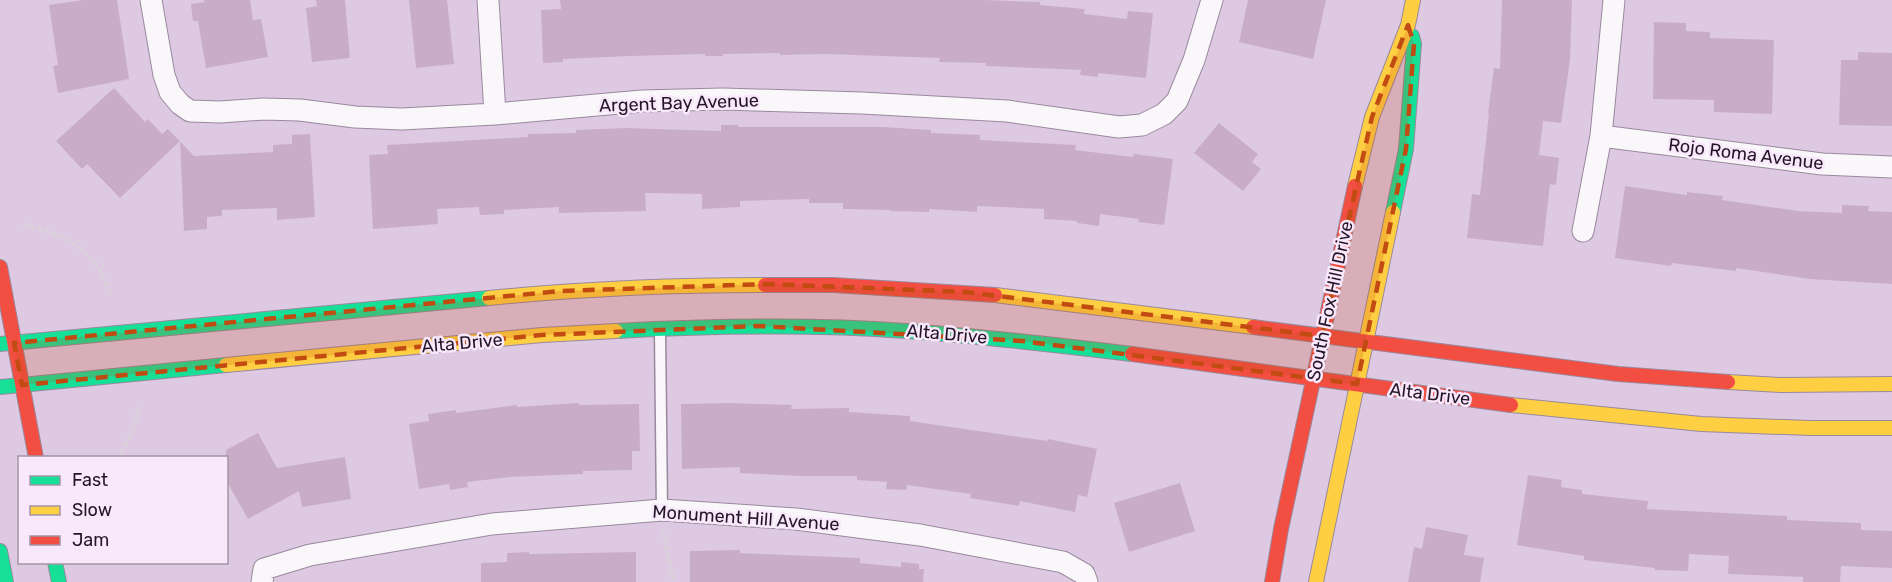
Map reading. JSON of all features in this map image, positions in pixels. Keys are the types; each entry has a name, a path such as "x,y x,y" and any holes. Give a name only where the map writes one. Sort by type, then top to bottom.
{"main road":[{"name":"South Fox Hill Drive","path":"1272,582 1359,167 1372,117 1408,25 1413,0"},
{"name":"South Fox Hill Drive","path":"1316,582 1406,149 1414,44 1408,25"},
{"path":"0,267 7,343 22,385 36,456"},
{"path":"7,343 561,291 698,285 833,285 966,292 1040,300 1556,367 1672,379 1781,385 1892,384"},
{"name":"Alta Drive","path":"0,387 542,335 660,328 758,326 954,334 1087,348 1603,415 1675,422 1800,428 1892,428"},
{"path":"0,551 6,582"},
{"path":"55,564 59,582"}],"street":[{"name":"Argent Bay Avenue","path":"151,0 164,75 170,92 180,104 190,111 300,110 355,117 402,119 495,114 642,101 723,99 862,102 1007,111 1119,127 1142,124 1164,114 1177,101 1194,60 1212,0"},
{"path":"488,0 495,114"},
{"path":"1583,231 1600,136 1614,0"},
{"name":"Rojo Roma Avenue","path":"1600,136 1822,164 1892,168"},
{"name":"Monument Hill Avenue","path":"263,576 310,555 492,524 662,518 796,519 920,535 1063,561 1085,578"}],"lane":[{"path":"660,328 662,518"}],"path":[{"path":"23,225 56,233 76,245 102,273 110,293"},
{"path":"117,456 134,429 139,403"},
{"path":"662,518 663,536 674,582"}],"highlighted area":[{"path":"1408,25 1414,44 1406,149 1357,384 1022,341 758,326 542,335 22,385 14,343 561,291 767,284 966,292 1322,336 1372,117"}],"building":[{"path":"83,0 117,0 129,79 58,93 53,66 58,65 49,5"},
{"path":"204,0 250,0 253,20 261,19 268,57 206,68 198,21 193,21 191,4 205,2"},
{"path":"316,0 345,0 350,58 312,62 306,8 317,6"},
{"path":"409,0 447,0 454,64 416,68"},
{"path":"560,0 984,0 1040,2 1040,5 1085,9 1084,14 1127,19 1128,11 1153,13 1146,78 1098,73 1098,77 1080,75 1081,70 939,62 940,58 825,54 630,56 563,59 563,62 543,63 541,10 561,9"},
{"path":"1248,0 1326,0 1313,59 1239,42"},
{"path":"1502,0 1572,0 1570,60 1561,123 1543,121 1539,155 1559,158 1556,185 1550,184 1543,246 1467,238 1472,194 1480,195 1494,68 1500,69"},
{"path":"1654,22 1686,23 1686,31 1710,32 1710,38 1774,40 1772,114 1714,112 1714,100 1653,99"},
{"path":"1858,52 1892,53 1892,126 1839,125 1841,60 1858,60"},
{"path":"114,88 145,122 148,119 162,134 168,129 180,141 120,198 87,164 82,169 56,141"},
{"path":"1219,123 1258,154 1252,162 1261,169 1243,191 1194,153"},
{"path":"721,125 883,127 931,130 931,133 980,135 980,140 1076,145 1075,150 1173,159 1164,225 1100,214 1099,226 1077,223 1077,221 1044,219 1044,209 977,206 977,212 929,209 929,212 843,209 843,203 809,203 809,199 740,201 740,207 702,209 702,194 645,193 646,211 559,213 559,207 504,210 504,214 480,215 479,207 437,209 438,224 373,229 369,155 388,154 387,145 528,137 528,134 576,133 576,130 625,128 721,131"},
{"path":"310,134 315,217 277,220 277,208 222,210 222,216 207,217 207,229 184,231 180,141 194,156 273,152 273,145 292,144 292,135"},
{"path":"1625,186 1687,195 1687,192 1723,196 1722,200 1798,211 1842,213 1842,205 1869,206 1868,211 1892,212 1892,284 1810,279 1736,268 1736,271 1672,263 1671,266 1615,258"},
{"path":"579,403 579,405 639,404 640,451 632,451 632,470 583,471 583,474 510,477 467,482 468,487 450,490 449,484 419,489 409,424 429,421 428,414 456,410 456,413 517,405 517,407"},
{"path":"681,404 792,405 791,409 849,408 849,412 910,416 910,421 1047,441 1048,439 1097,449 1087,497 1078,495 1075,512 1020,501 1019,506 970,498 971,494 907,485 906,490 886,489 887,482 857,480 857,476 740,473 740,467 682,469"},
{"path":"258,433 277,468 345,457 351,499 302,507 299,491 248,519 228,484 226,450"},
{"path":"1528,475 1562,480 1561,487 1582,490 1582,494 1648,501 1647,509 1787,516 1787,520 1861,523 1861,530 1892,531 1892,568 1841,566 1840,582 1803,582 1803,577 1728,574 1729,556 1689,554 1688,571 1654,570 1655,568 1584,560 1584,556 1517,545"},
{"path":"1180,483 1195,531 1129,552 1114,503"},
{"path":"1426,527 1468,535 1464,555 1484,558 1480,582 1408,582 1414,547 1422,549"},
{"path":"740,550 740,553 860,558 860,563 901,567 901,562 919,564 919,569 924,569 923,582 690,582 690,551"},
{"path":"529,552 529,554 636,552 636,582 481,582 481,563 507,562 507,553"}],"traffic: fast":[{"path":"1393,212 1406,149 1414,44 1412,36"},
{"path":"0,344 489,298"},
{"path":"616,331 761,326 834,327 991,338 1132,354"},
{"path":"0,387 226,365"},
{"path":"0,551 6,582"},
{"path":"55,564 59,582"}],"traffic: slow":[{"path":"1355,186 1372,117 1408,25 1413,0"},
{"path":"1316,582 1393,212"},
{"path":"489,298 626,288 765,285"},
{"path":"995,295 1253,327"},
{"path":"226,365 542,335 616,331"},
{"path":"1728,382 1781,385 1892,384"},
{"path":"1511,405 1701,424 1892,428"}],"traffic: jam":[{"path":"1272,582 1281,529 1355,186"},
{"path":"0,267 36,456"},
{"path":"765,285 833,285 995,295"},
{"path":"1253,327 1618,374 1728,382"},
{"path":"1132,354 1511,405"}]}
